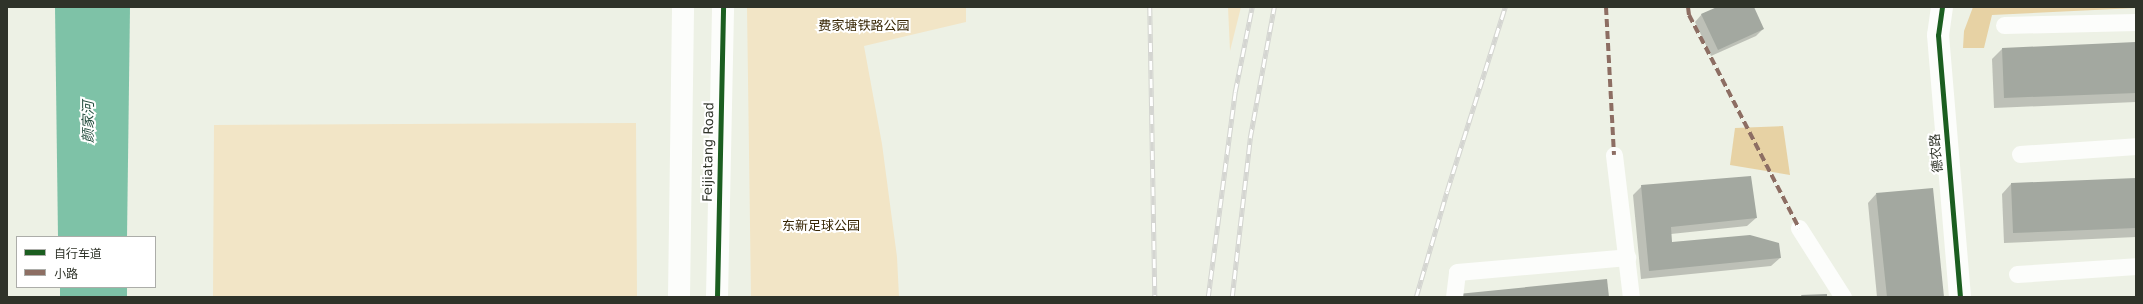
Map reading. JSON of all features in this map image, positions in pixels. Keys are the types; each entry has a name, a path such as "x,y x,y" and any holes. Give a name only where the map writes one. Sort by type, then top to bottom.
{"street":[{"path":"679,297 682,7"},
{"name":"Feijiatang Road","path":"717,297 723,7"},
{"name":"德农路","path":"1942,7 1938,35 1960,297"}],"lane":[{"path":"2004,26 2136,22"},
{"path":"2020,154 2136,146"},
{"path":"1614,155 1631,297"},
{"path":"1799,228 1843,297"},
{"path":"1454,297 1457,272 1627,257"},
{"path":"2017,274 2136,266"}],"green space":[{"name":"东新足球公园","path":"747,7 966,7 966,22 864,46 882,144 897,257 899,297 751,297"},
{"path":"1228,7 1241,7 1230,51"},
{"path":"636,123 637,297 213,297 214,125"}],"shaded area":[{"path":"1973,7 2136,8 1992,15 1984,48 1963,48 1964,31"},
{"path":"1783,126 1790,175 1730,165 1735,128"}],"water":[{"name":"颜家河","path":"55,7 130,7 127,236 58,236"},
{"path":"60,288 127,288 127,297 60,297"}],"building":[{"path":"1717,7 1754,7 1764,29 1718,50 1701,14"},
{"path":"2136,42 2136,93 2004,98 2002,48"},
{"path":"1751,176 1757,218 1671,227 1672,242 1750,235 1779,243 1781,258 1649,271 1641,185"},
{"path":"2136,178 2136,228 2013,233 2011,183"},
{"path":"1933,188 1944,297 1887,297 1876,193"},
{"path":"1607,279 1609,297 1458,297 1458,294"},
{"path":"1827,294 1827,297 1802,297 1801,295"}],"railway":[{"path":"1150,7 1155,297"},
{"path":"1208,297 1235,92 1252,7"},
{"path":"1232,297 1250,138 1274,7"},
{"path":"1416,297 1447,191 1505,7"}],"marked path":[{"path":"1606,7 1614,155"},
{"path":"1688,7 1689,15 1799,228"}],"cycle path":[{"path":"717,297 723,7"},
{"path":"1942,7 1938,35 1960,297"}],"park label":[{"name":"费家塘铁路公园","path":"864,26"}]}
